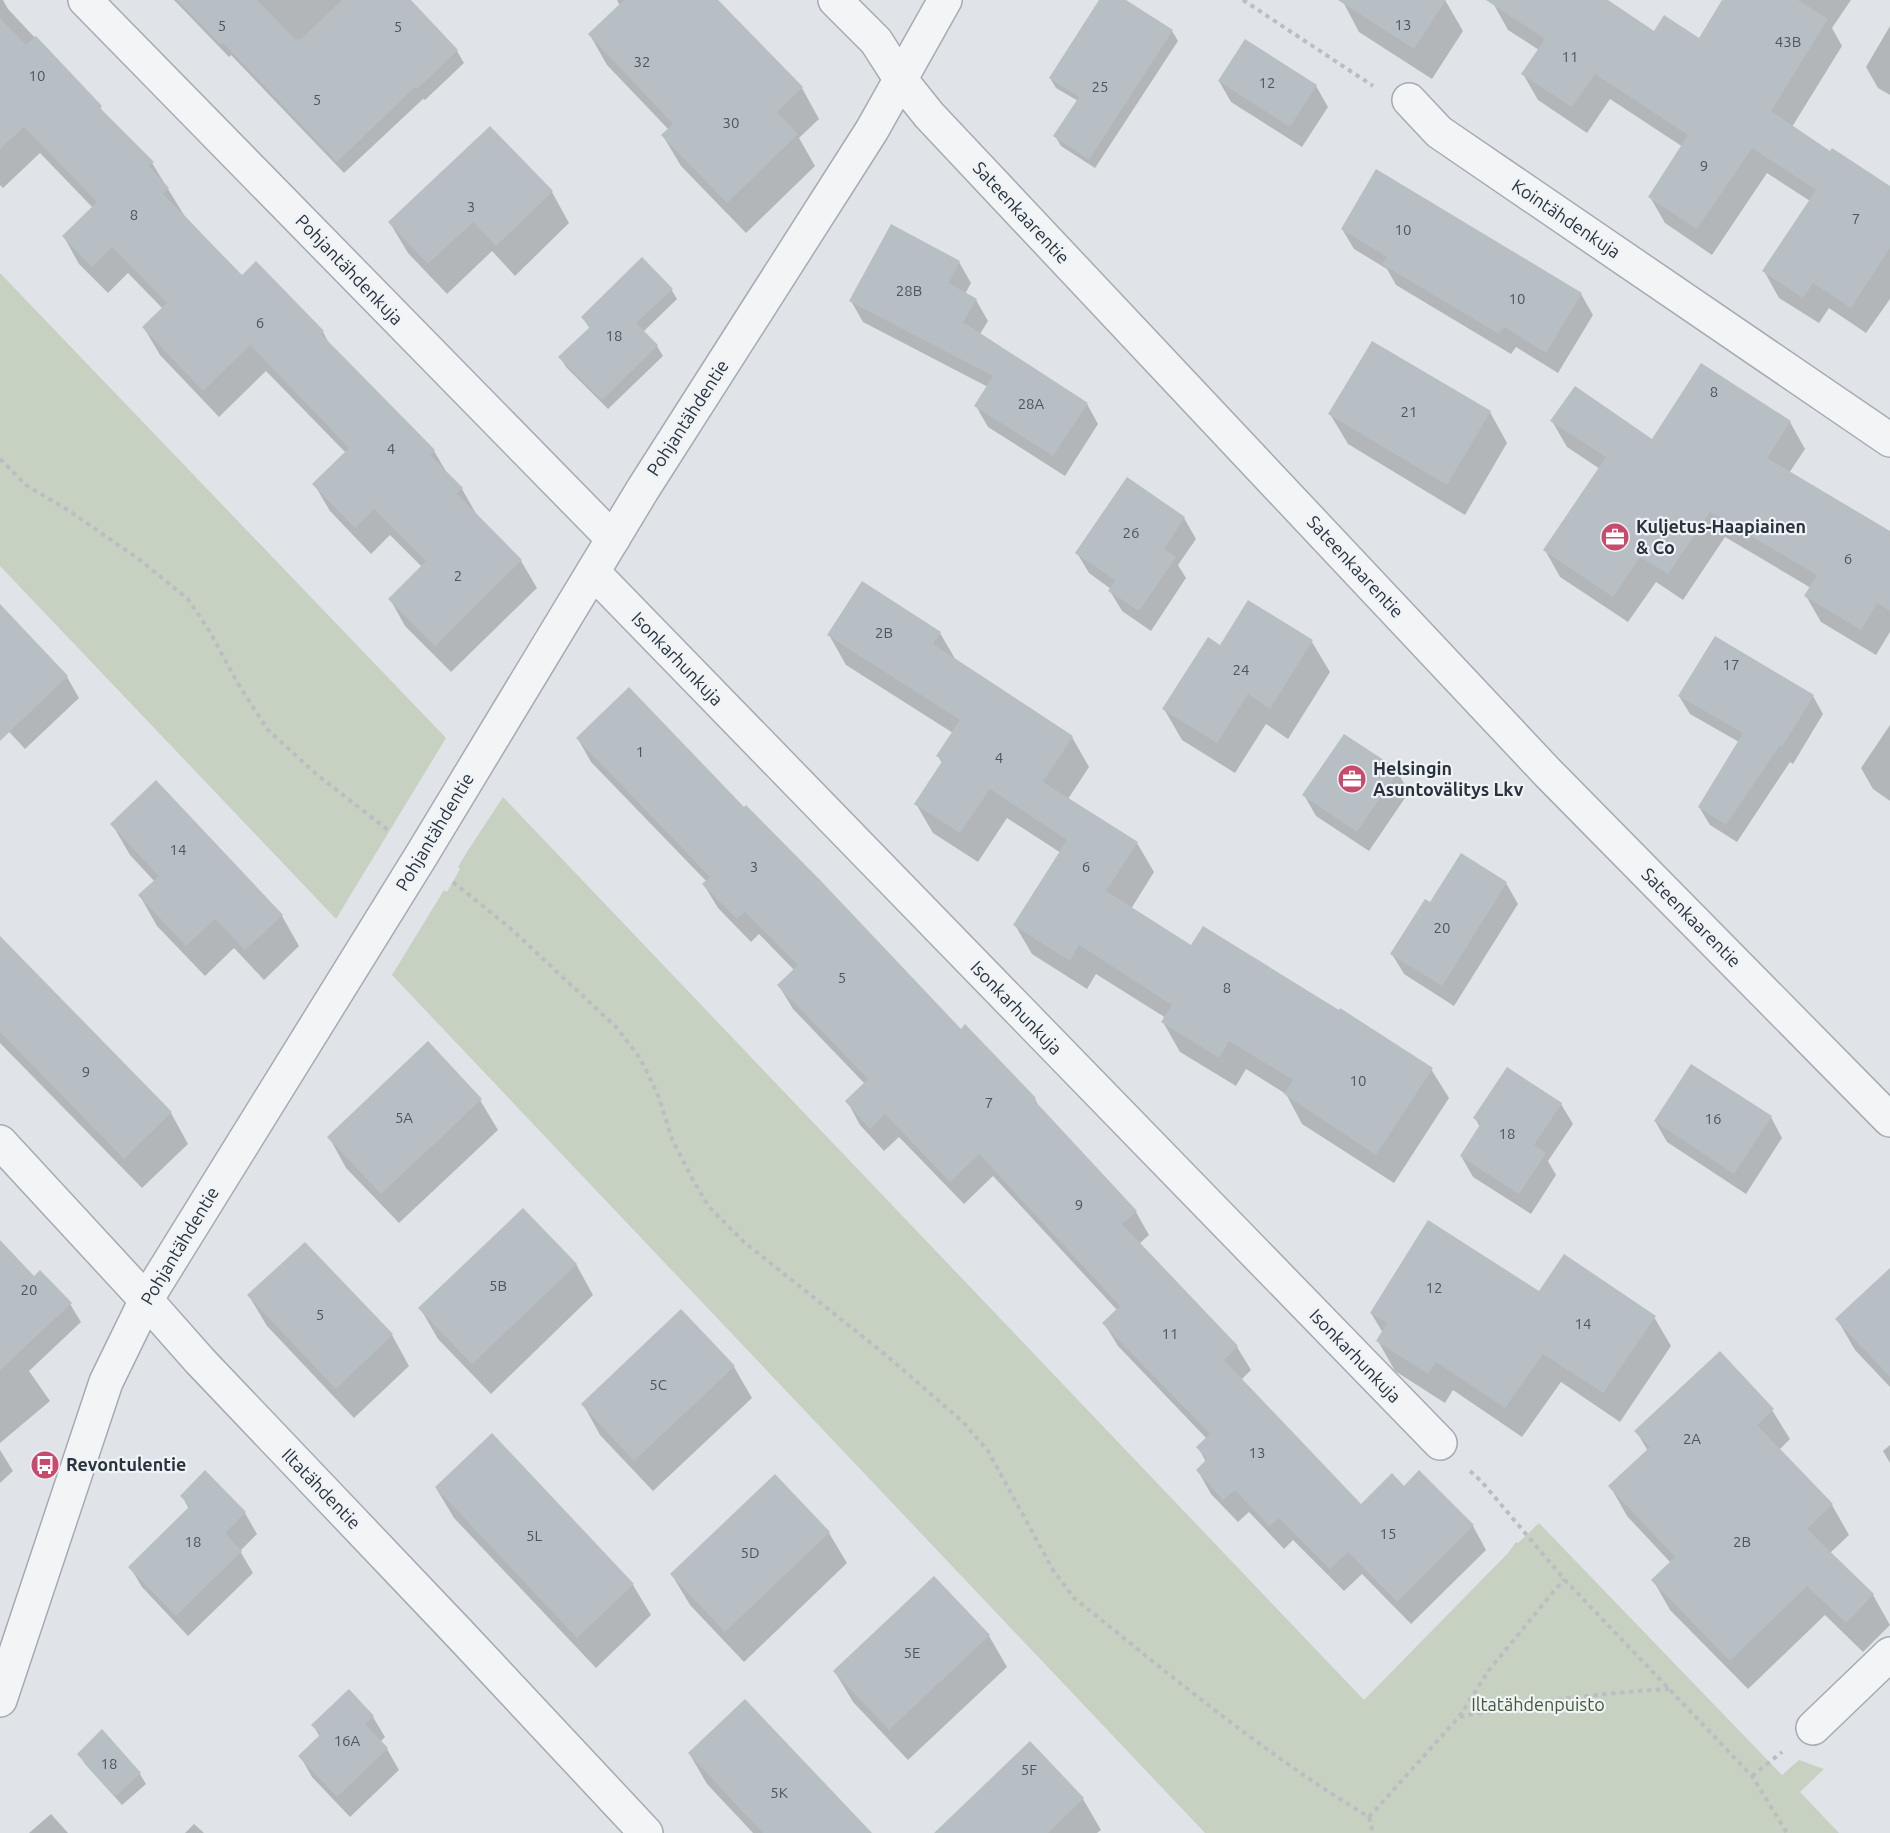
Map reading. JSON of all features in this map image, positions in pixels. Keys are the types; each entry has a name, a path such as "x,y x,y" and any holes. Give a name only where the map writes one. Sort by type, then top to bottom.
{"street":[{"name":"Pohjantähdenkuja","path":"85,0 613,539"},
{"name":"Sateenkaarentie","path":"835,0 876,41 901,80 937,124 1548,772 1890,1120"},
{"name":"Pohjantähdentie","path":"0,1701 106,1382 146,1300 421,856 613,539 879,117 945,0"},
{"name":"Kointähdenkuja","path":"1409,100 1439,132 1890,440"},
{"name":"Isonkarhunkuja","path":"593,572 1440,1443"},
{"name":"Iltatähdentie","path":"0,1142 200,1362 464,1638 646,1833"},
{"path":"1813,1728 1890,1654"}],"path":[{"path":"1243,0 1366,83 1409,100"},
{"path":"0,459 26,485 68,510 140,560 188,599 267,729 316,774 509,927 616,1027 640,1058 658,1095 672,1139 709,1207 744,1242 887,1356 963,1422 988,1451 1053,1570 1074,1598 1237,1727 1332,1795 1368,1817 1373,1833"},
{"path":"1440,1443 1482,1482 1564,1579 1752,1776 1787,1833"},
{"path":"1368,1817 1459,1717 1489,1670 1564,1579"},
{"path":"1459,1717 1550,1700 1612,1692 1670,1689"}],"green space":[{"path":"0,273 446,738 336,919 0,566"},
{"name":"Iltatähdenpuisto","path":"503,797 1364,1700 1508,1553 1516,1542 1518,1543 1539,1523 1782,1775 1799,1760 1824,1769 1800,1792 1839,1833 1205,1833 392,975 444,890 447,892 465,855"}],"building":[{"path":"177,0 257,0 296,40 298,38 300,40 342,0 411,0 458,50 417,89 415,87 337,162 223,43 221,45"},
{"path":"624,0 718,0 803,87 777,112 798,134 727,203 661,135 673,124 588,34"},
{"path":"1099,0 1126,0 1173,30 1089,160 1053,136 1079,97 1049,78"},
{"path":"1338,0 1446,0 1414,49"},
{"path":"1486,0 1608,0 1654,31 1664,15 1699,38 1722,0 1798,0 1828,19 1771,111 1830,151 1832,148 1890,186 1890,248 1851,308 1813,283 1803,298 1762,271 1816,190 1752,148 1697,229 1648,197 1688,135 1595,74 1572,107 1521,74 1545,39"},
{"path":"0,18 26,45 36,36 102,106 100,108 154,162 149,166 169,188 163,194 242,275 256,261 324,331 321,334 435,450 430,455 463,488 457,494 522,560 435,646 388,599 426,561 374,509 355,528 312,484 349,448 250,345 203,391 142,327 167,303 112,247 92,267 62,236 97,202 24,127 0,149"},
{"path":"1245,39 1317,85 1290,127 1218,81"},
{"path":"490,126 553,191 496,246 473,222 428,264 388,222"},
{"path":"1376,169 1582,293 1546,353 1504,327 1499,334 1382,264 1387,257 1341,229"},
{"path":"891,224 960,261 949,283 977,299 963,322 1088,403 1053,456 974,406 993,376 849,301"},
{"path":"642,257 673,289 636,323 658,345 602,400 558,357 590,327 581,317"},
{"path":"1372,341 1491,411 1447,485 1328,414"},
{"path":"1701,363 1791,421 1767,458 1890,531 1890,611 1877,603 1861,630 1804,596 1817,575 1710,512 1668,574 1640,557 1613,597 1543,550 1606,457 1550,421 1575,386 1652,439"},
{"path":"1127,477 1185,517 1164,549 1176,557 1139,611 1108,591 1115,580 1075,553"},
{"path":"862,581 941,632 933,644 1073,736 1043,782 1138,842 1106,891 1191,945 1203,926 1339,1010 1340,1008 1433,1068 1376,1155 1284,1094 1293,1080 1229,1041 1219,1058 1161,1022 1172,1005 1079,945 1070,961 1013,925 1067,840 990,789 960,833 914,804 943,760 936,756 960,720 827,635"},
{"path":"1248,600 1313,640 1270,709 1248,694 1217,743 1162,709 1208,637 1220,645"},
{"path":"0,604 68,676 0,741"},
{"path":"1715,636 1814,695 1782,747 1780,745 1726,825 1698,807 1743,733 1678,696"},
{"path":"629,687 744,807 746,805 821,881 961,1029 965,1024 1036,1098 1034,1100 1137,1211 1122,1224 1238,1346 1224,1360 1361,1504 1392,1473 1404,1486 1419,1470 1474,1525 1397,1602 1348,1552 1330,1569 1279,1518 1269,1526 1235,1490 1223,1500 1196,1470 1207,1459 1196,1447 1210,1434 1102,1323 1120,1306 979,1154 950,1182 885,1114 870,1129 845,1101 868,1079 777,985 798,965 745,912 737,919 702,884 710,877 576,738"},
{"path":"1344,734 1399,770 1357,832 1302,795"},
{"path":"156,780 283,915 245,950 215,919 186,946 138,895 159,876 110,824"},
{"path":"1461,853 1507,882 1442,986 1390,954 1425,899 1430,902"},
{"path":"0,936 172,1112 124,1159 0,1032"},
{"path":"428,1041 482,1099 381,1194 327,1137"},
{"path":"1691,1064 1772,1116 1734,1174 1654,1121"},
{"path":"1507,1067 1562,1103 1534,1145 1546,1153 1519,1194 1460,1156 1481,1123 1473,1118"},
{"path":"523,1208 577,1264 472,1364 418,1308"},
{"path":"1428,1220 1539,1291 1564,1254 1656,1316 1603,1393 1543,1354 1505,1408 1436,1362 1428,1374 1376,1341 1387,1323 1370,1313"},
{"path":"0,1240 34,1276 40,1270 72,1303 0,1370"},
{"path":"305,1242 393,1334 336,1389 247,1295"},
{"path":"1890,1268 1890,1377 1835,1319"},
{"path":"681,1309 735,1366 634,1461 581,1404"},
{"path":"1720,1351 1774,1409 1757,1425 1833,1504 1807,1529 1874,1594 1846,1623 1807,1586 1730,1661 1651,1580 1675,1557 1608,1486 1650,1447 1634,1431"},
{"path":"492,1433 634,1584 577,1638 435,1487"},
{"path":"205,1470 246,1512 225,1533 242,1551 176,1616 128,1567 190,1506 180,1496"},
{"path":"775,1474 830,1532 725,1632 670,1574"},
{"path":"934,1576 990,1635 889,1730 833,1671"},
{"path":"349,1689 374,1716 365,1724 388,1748 337,1797 298,1756 321,1734 311,1725"},
{"path":"745,1699 872,1833 763,1833 688,1753"},
{"path":"102,1729 141,1773 115,1797 77,1754"},
{"path":"1030,1741 1084,1798 1048,1833 934,1833"}],"place":[{"name":"Kuljetus-Haapiainen & Co","path":"1615,537"},
{"name":"Helsingin Asuntovälitys Lkv","path":"1352,779"},
{"name":"Revontulentie","path":"45,1465"}]}
